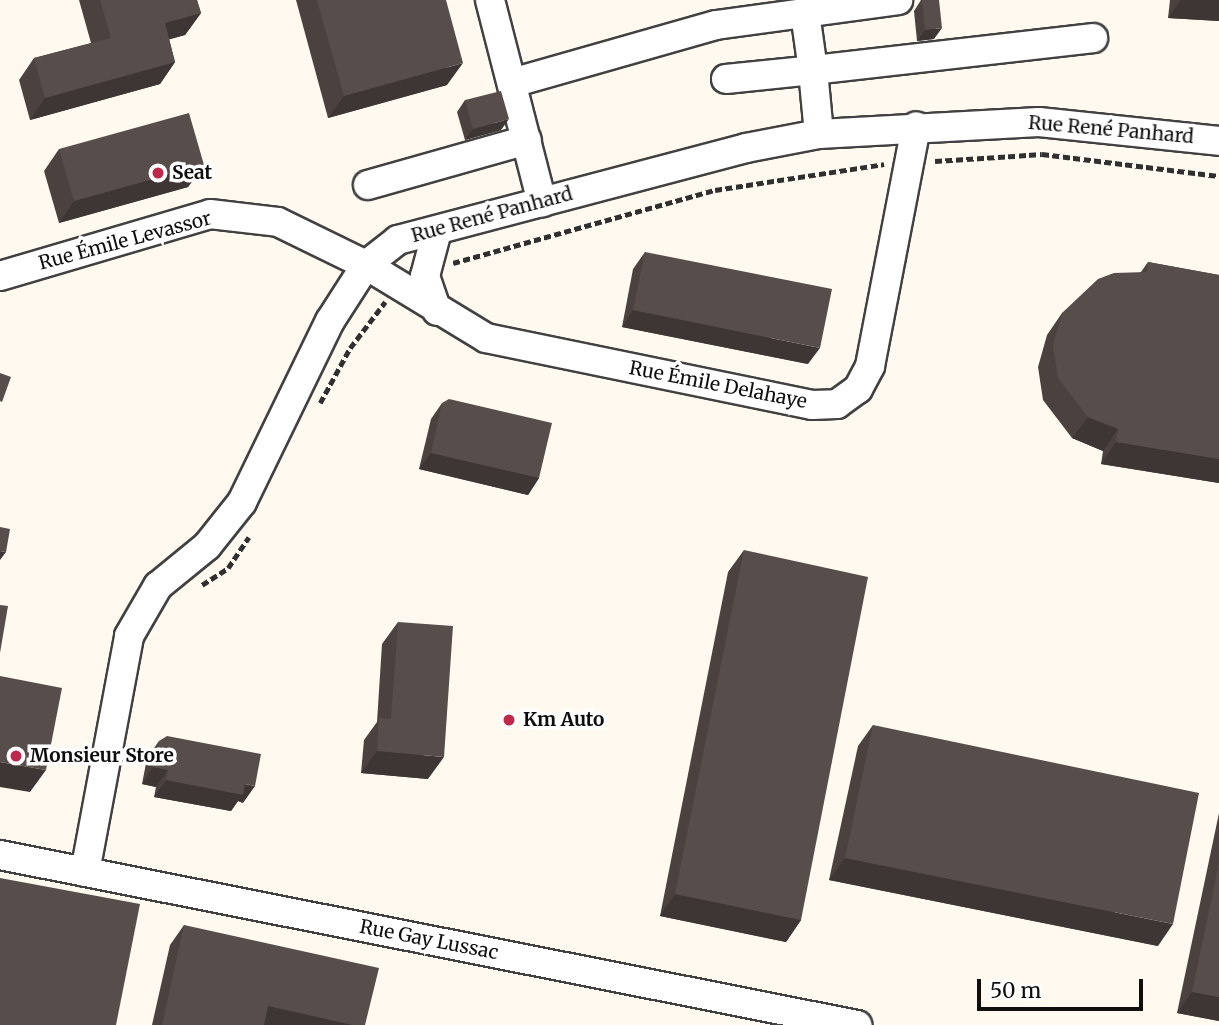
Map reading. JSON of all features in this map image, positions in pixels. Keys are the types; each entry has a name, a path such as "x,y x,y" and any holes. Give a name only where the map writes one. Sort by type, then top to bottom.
{"street":[{"path":"490,0 542,202"},
{"path":"512,83 716,25 898,0"},
{"path":"805,13 819,134"},
{"path":"726,79 1093,38"},
{"name":"Rue René Panhard","path":"85,872 130,636 158,586 207,546 242,502 330,321 366,265 398,240 746,148 819,134 916,126 1039,121 1219,141"},
{"name":"Rue Émile Delahaye","path":"366,265 437,311 486,338 812,405 837,404 858,389 870,366 916,126"},
{"path":"368,185 527,140"},
{"name":"Rue Émile Levassor","path":"0,276 210,214 278,222 366,265"},
{"path":"437,231 425,276 437,311"},
{"name":"Rue Gay Lussac","path":"0,855 857,1025"}],"building":[{"path":"100,0 197,0 201,13 165,23 175,62 45,98 34,58 111,38"},
{"path":"317,0 446,0 463,63 344,96"},
{"path":"922,0 939,0 942,28 925,30"},
{"path":"501,91 509,119 473,129 465,100"},
{"path":"189,113 204,165 74,201 59,149"},
{"path":"645,252 832,289 820,348 633,310"},
{"path":"1148,262 1219,275 1219,459 1116,442 1118,429 1088,417 1058,378 1053,345 1062,313 1098,279 1114,273 1147,272"},
{"path":"0,373 11,377 2,402 0,401"},
{"path":"449,399 552,423 539,478 431,453 442,403"},
{"path":"0,527 10,529 6,552 0,551"},
{"path":"744,550 868,577 801,920 675,894"},
{"path":"0,605 8,606 0,653"},
{"path":"398,622 453,626 444,757 377,751 379,718 391,719"},
{"path":"0,676 62,688 46,770 0,762"},
{"path":"873,725 1199,793 1173,924 845,858"},
{"path":"167,736 261,754 255,786 245,784 243,795 166,780 168,770 153,767 159,741"},
{"path":"1219,863 1219,997 1192,992"},
{"path":"0,878 140,904 116,1025 0,1025"},
{"path":"184,925 379,968 365,1025 353,1025 268,1006 264,1025 162,1025"}],"place":[{"name":"Seat","path":"158,173"},
{"name":"Km Auto","path":"509,720"},
{"name":"Monsieur Store","path":"16,756"}]}
